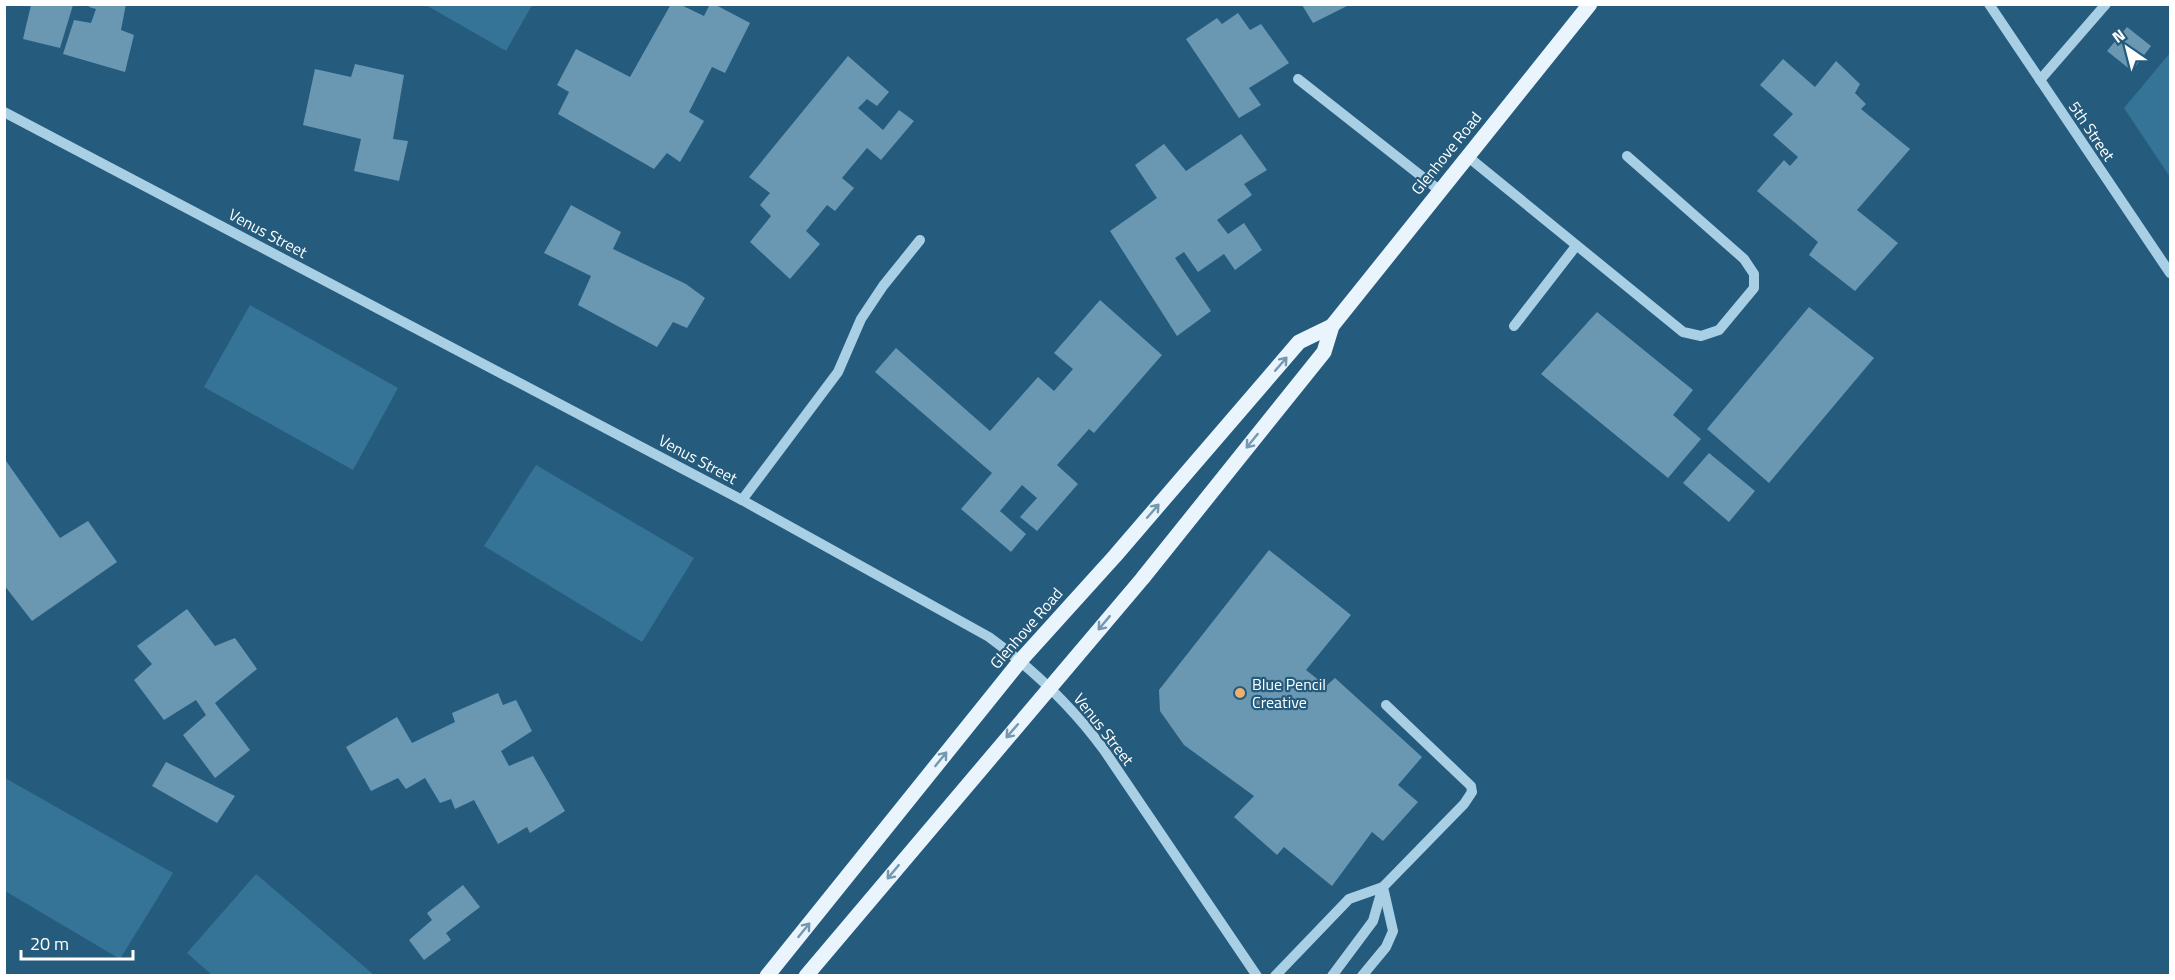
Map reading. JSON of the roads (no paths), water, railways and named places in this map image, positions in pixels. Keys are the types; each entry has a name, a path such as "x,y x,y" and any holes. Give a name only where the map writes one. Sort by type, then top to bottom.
{"main road":[{"name":"Glenhove Road","path":"806,975 1142,579 1324,352 1332,326 1590,4"},
{"name":"Glenhove Road","path":"767,975 1021,660 1115,556 1299,342 1332,326"}],"street":[{"name":"5th Street","path":"1989,4 2170,273"},
{"path":"2040,80 2106,4"},
{"path":"1298,79 1439,190"},
{"name":"Venus Street","path":"4,112 742,500 989,637 1021,660 1081,719 1257,975"},
{"path":"1467,156 1683,332 1701,336 1719,330 1754,288 1754,273 1744,259 1627,156"},
{"path":"742,500 838,372 861,319 883,286 920,240"},
{"path":"1514,326 1576,246"},
{"path":"1275,975 1350,898 1383,886 1464,804 1472,792 1471,786 1386,705"},
{"path":"1332,975 1373,921 1383,886"},
{"path":"1362,975 1386,947 1393,931 1383,886"}],"place":[{"name":"Blue Pencil Creative","path":"1240,693"}]}
